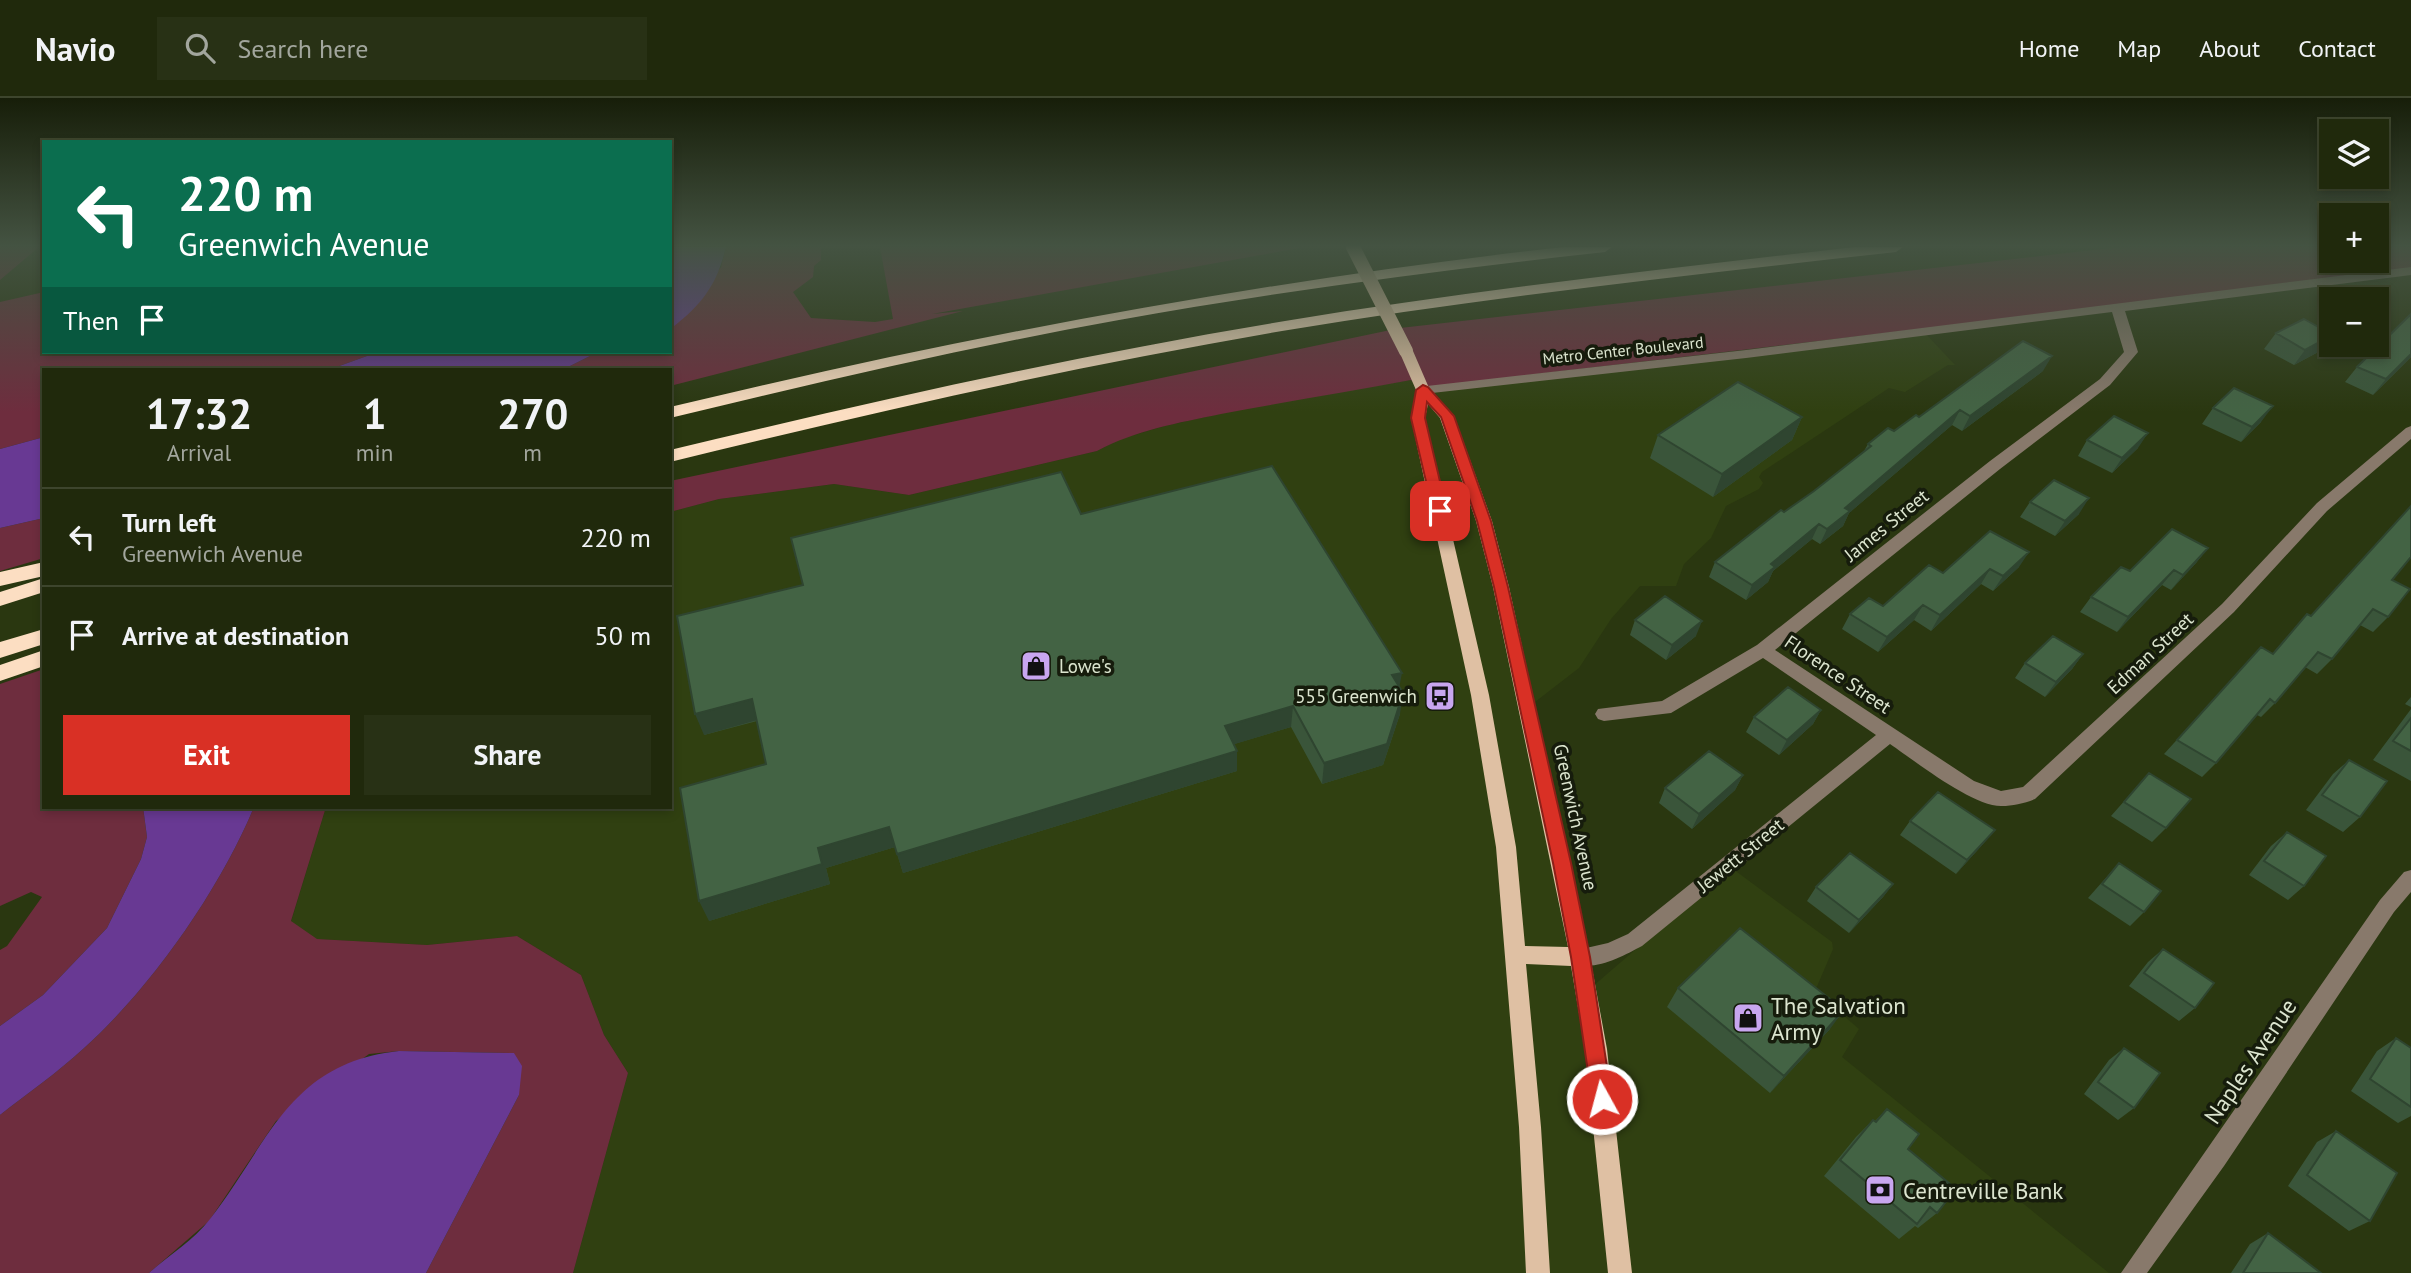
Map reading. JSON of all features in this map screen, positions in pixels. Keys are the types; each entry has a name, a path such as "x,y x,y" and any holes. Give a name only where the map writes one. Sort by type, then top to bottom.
{"highway":[{"path":"672,413 784,385 1119,315 1203,302"},
{"path":"672,456 994,381 1251,332 1449,302"},
{"path":"0,579 42,569"},
{"path":"0,599 42,587"},
{"path":"0,650 42,637"},
{"path":"0,673 42,659"}],"main road":[{"name":"Greenwich Avenue","path":"1381,302 1423,390 1447,416 1484,521 1504,600 1580,957 1595,1049 1620,1273"},
{"name":"Greenwich Avenue","path":"1423,390 1418,418 1482,709 1506,847 1517,955 1538,1273"},
{"path":"1517,955 1580,957"}],"street":[{"name":"Metro Center Boulevard","path":"1423,390 1746,354 2152,302"},
{"name":"James Street","path":"1604,714 1665,708 1763,650 1995,465 2105,382 2132,352 2117,306"},
{"name":"Edman Street","path":"1890,734 1967,786 2000,799 2028,794 2228,608 2322,507 2411,431"},
{"name":"Florence Street","path":"1763,650 1890,734"},
{"name":"Jewett Street","path":"1580,957 1610,952 1635,940 1890,734"},
{"name":"Naples Avenue","path":"2133,1273 2216,1158 2387,906 2411,878"}],"shaded area":[{"path":"0,302 42,302 42,354 372,354 334,368 42,368 42,438 0,449"},
{"path":"672,302 700,302 692,310 673,327"},
{"path":"693,302 800,302 811,318 875,322 893,319 890,302 1000,302 932,314 963,311 672,385 672,368 566,368 594,354 672,354 673,327"},
{"path":"1633,302 2150,302 1419,388 1411,380 1173,424 1142,432 1097,451 909,495 834,484 719,499 672,511 672,481 1400,328"},
{"path":"1925,333 1955,365 1948,365 1905,392 1889,388 1762,472 1759,477 1763,483 1759,489 1726,506 1711,538 1684,564 1676,586 1640,586 1611,619 1579,668 1522,712 1585,993 1729,869 1737,872 1832,942 1833,949 1815,991 1859,1029 1842,1057 2109,1273 573,1273 628,1073 604,1035 581,975 517,936 427,945 316,939 291,922 325,809 672,809 672,511 719,499 834,484 909,495 1097,451 1120,439 1165,426 1267,403 1411,380 1419,388"},
{"path":"372,354 594,354 566,368 334,368"},
{"path":"42,438 42,518 0,528 0,449"},
{"path":"42,518 42,559 0,571 0,528"},
{"path":"42,670 42,809 143,809 147,837 141,859 107,928 43,995 0,1026 0,950 7,946 42,897 31,892 0,906 0,684"},
{"path":"143,809 253,809 222,872 158,968 108,1025 73,1058 0,1115 0,1026 43,995 107,928 141,859 147,837"},
{"path":"253,809 325,809 291,921 317,939 427,945 517,936 581,975 604,1035 628,1073 573,1273 426,1273 519,1095 514,1053 399,1051 369,1054 276,1121 209,1221 149,1273 0,1273 0,1115 73,1058 133,997 181,937 222,872"},
{"path":"399,1051 514,1053 522,1066 519,1095 426,1273 149,1273 204,1227 266,1136 306,1090 331,1072 361,1059"}],"building":[{"path":"2411,314 2411,354 2386,379 2357,367 2367,357 2389,357 2389,336"},
{"path":"2304,319 2319,327 2319,342 2305,350 2276,333"},
{"path":"2023,341 2052,356 1970,416 1960,410 1845,508 1850,511 1827,529 1819,524 1771,564 1775,567 1752,585 1715,562 1781,510 1784,512 1814,491 1871,446 1868,444 1888,428 1894,431 1916,415 1919,417"},
{"path":"1738,382 1802,417 1722,474 1658,435"},
{"path":"2234,388 2273,406 2252,427 2213,408"},
{"path":"2114,416 2148,433 2122,458 2087,440"},
{"name":"Lowe's","path":"1272,466 1402,673 1392,675 1403,693 1387,744 1324,763 1293,706 1225,726 1237,751 897,854 889,827 818,848 822,864 699,901 680,788 766,764 752,699 695,714 677,616 803,585 791,538 1061,472 1081,514"},
{"path":"2054,480 2089,498 2065,521 2030,502"},
{"path":"2411,506 2411,557 2392,580 2410,589 2388,617 2373,609 2332,659 2318,652 2275,703 2270,699 2216,763 2177,740 2261,647 2273,654 2307,614 2311,616"},
{"path":"2172,529 2208,548 2183,575 2174,570 2128,617 2091,597 2121,567 2130,571"},
{"path":"1990,531 2029,552 2003,576 1990,569 1940,615 1923,605 1887,637 1850,614 1869,598 1883,606 1929,565 1943,573"},
{"path":"1665,596 1702,621 1672,645 1635,620"},
{"path":"2053,636 2083,654 2056,682 2025,663"},
{"path":"1788,687 1821,710 1787,740 1754,717"},
{"path":"2411,718 2411,751 2393,741"},
{"path":"1709,751 1743,775 1699,814 1665,788"},
{"path":"2349,760 2387,781 2360,817 2322,795"},
{"path":"2149,773 2191,799 2166,828 2124,802"},
{"path":"1938,792 1995,830 1967,860 1910,821"},
{"path":"2287,832 2326,856 2304,886 2264,861"},
{"path":"1850,853 1893,884 1859,920 1816,887"},
{"path":"2119,863 2161,891 2144,912 2102,884"},
{"name":"The Salvation Army","path":"1740,928 1844,1010 1784,1076 1678,988"},
{"path":"2163,949 2214,983 2195,1008 2144,973"},
{"path":"2396,1038 2411,1048 2411,1107 2370,1079"},
{"path":"2124,1048 2160,1073 2134,1108 2098,1082"},
{"path":"1887,1109 1919,1134 1908,1149 1956,1189 1937,1213 1930,1207 1917,1224 1840,1160 1873,1120 1876,1122"},
{"path":"2336,1131 2397,1173 2370,1221 2307,1175"},
{"path":"2268,1233 2321,1273 2243,1273"}],"place":[{"name":"Lowe's","path":"1036,666"},
{"name":"555 Greenwich","path":"1440,696"},
{"name":"The Salvation Army","path":"1748,1018"},
{"name":"Centreville Bank","path":"1880,1190"}],"route":[{"path":"1440,511 1418,418 1423,390 1447,416 1484,521 1501,587 1562,863 1602,1099"}]}
